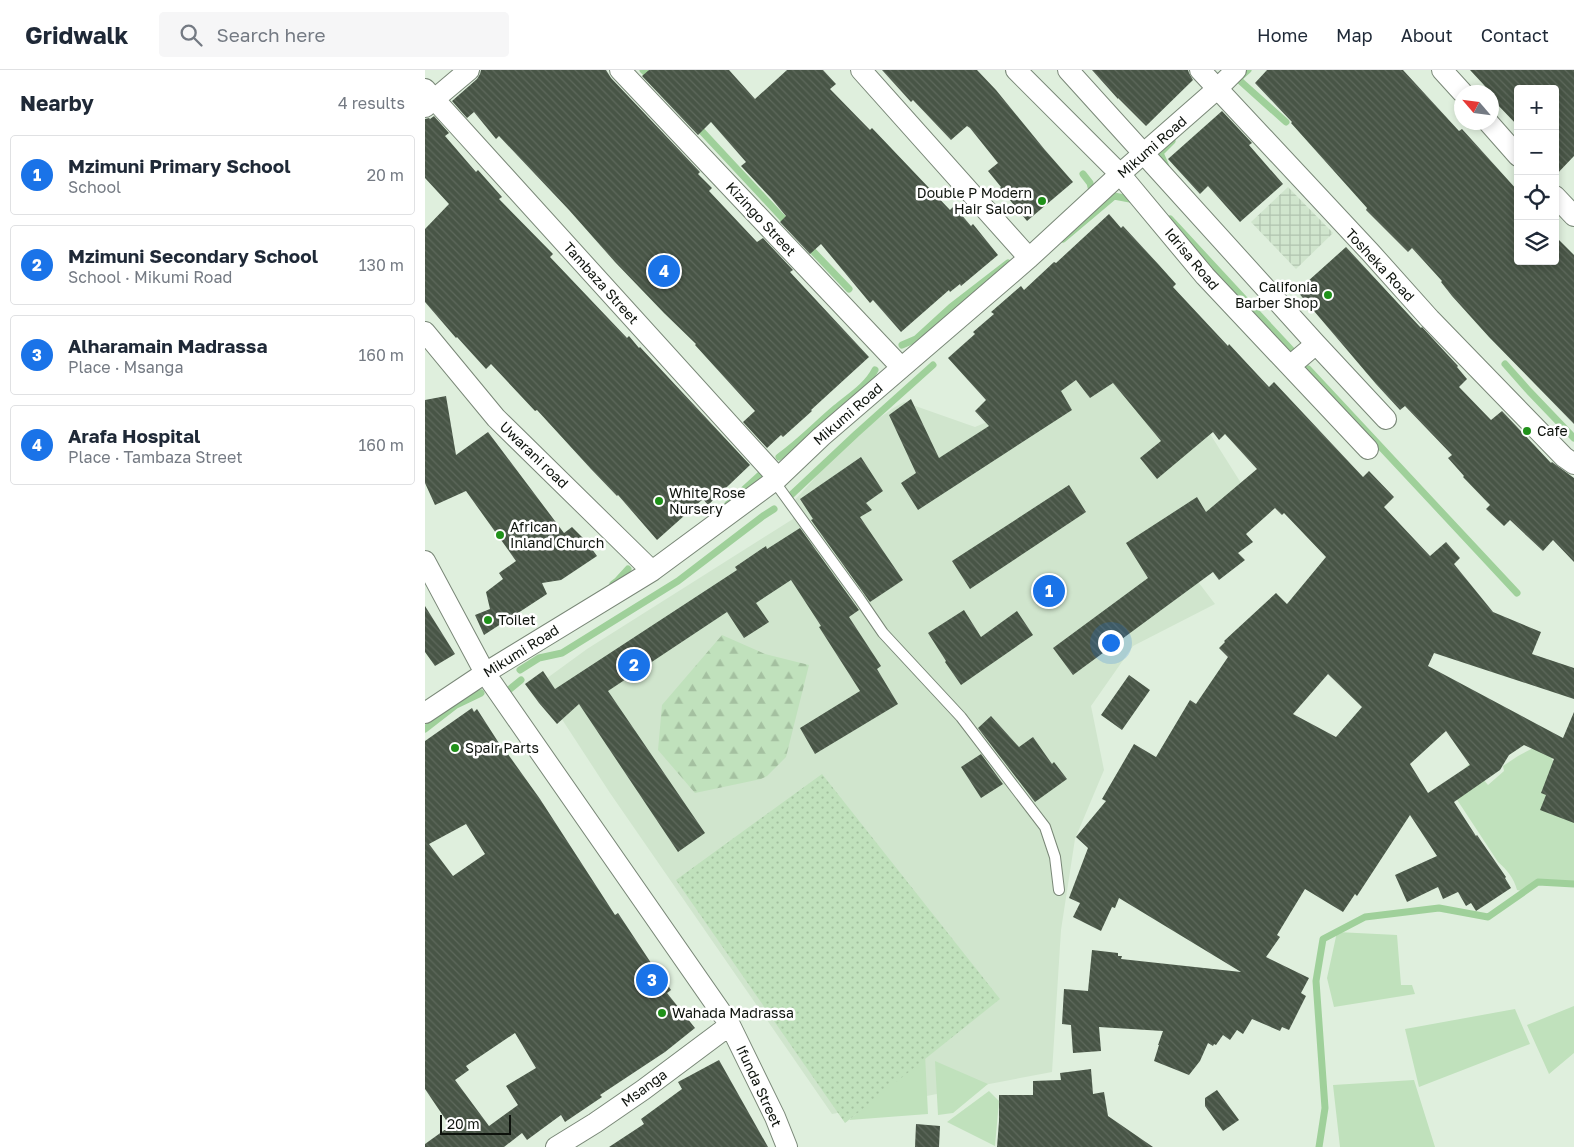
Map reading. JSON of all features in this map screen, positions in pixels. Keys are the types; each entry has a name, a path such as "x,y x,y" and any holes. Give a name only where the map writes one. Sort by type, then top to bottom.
{"street":[{"path":"428,98 469,70"},
{"name":"Kizingo Street","path":"621,70 901,367"},
{"path":"861,70 1029,258"},
{"name":"Idrisa Road","path":"1016,70 1120,174 1205,276 1368,449"},
{"path":"1068,70 1386,419"},
{"name":"Tosheka Road","path":"1200,70 1430,319 1571,456"},
{"name":"Mikumi Road","path":"425,713 485,672 652,571 776,479 901,367 1029,258 1236,70"},
{"path":"1442,70 1456,85"},
{"name":"Tambaza Street","path":"428,98 776,479"},
{"path":"1495,130 1514,151"},
{"path":"1559,200 1574,216"},
{"name":"Uwarani road","path":"425,332 497,418 652,571"},
{"path":"1290,366 1316,344"},
{"name":"Ifunda Street","path":"425,561 485,672 730,1025 775,1117 787,1147"},
{"name":"Msanga","path":"556,1147 643,1090 730,1025"}],"lane":[{"path":"776,479 883,633 961,717 1045,827 1055,856 1059,890"}],"shaded area":[{"path":"1288,187 1333,233 1296,269 1251,222"},
{"path":"1092,351 1200,418 1258,510 1186,566 1215,604 1133,646 1091,706 1104,770 1075,839 1061,930 1052,1072 832,1114 610,793 539,684 587,649 793,519 794,501 841,449 895,407 904,402 975,427 994,419"}],"green space":[{"path":"722,635 765,654 809,665 786,757 767,776 761,779 695,793 658,750 662,705"},
{"path":"1557,745 1552,760 1574,770 1574,884 1539,881 1522,891 1517,890 1510,874 1498,862 1448,786 1470,763 1488,785 1504,771 1503,766 1518,756 1537,746"},
{"path":"822,774 1000,999 845,1123 676,880"},
{"path":"1337,932 1397,935 1401,985 1412,985 1415,994 1334,1007 1327,978"},
{"path":"1574,1006 1574,1053 1549,1074 1527,1025"},
{"path":"1515,1009 1530,1044 1419,1087 1405,1029"},
{"path":"925,1054 928,1114 849,1120"},
{"path":"935,1061 988,1084 953,1113 938,1115"},
{"path":"1414,1080 1435,1147 1340,1147 1333,1085"},
{"path":"989,1091 999,1101 995,1146 947,1122"}],"building":[{"path":"481,70 606,70 611,78 700,172 698,174 712,188 709,191 757,242 763,238 793,270 790,272 869,357 783,437 781,435 767,448 743,422 755,411 696,344 615,262 499,136 496,139 474,112 467,118 452,101 477,79"},
{"path":"649,70 729,70 755,99 787,70 823,70 836,84 830,89 870,130 872,128 950,210 954,206 971,226 973,224 998,255 961,286 960,284 950,292 949,290 901,332 873,300 870,303 821,244 810,254 780,222 786,216 741,166 746,162 711,122 698,135 642,76"},
{"path":"882,70 977,70 1073,182 1027,221 988,171 998,163 970,128 967,126 951,140 913,100 911,102"},
{"path":"1092,70 1188,70 1193,80 1146,126"},
{"path":"1267,70 1403,70 1454,126 1454,130 1463,130 1514,187 1514,265 1559,265 1559,240 1574,255 1574,424 1489,337 1412,248 1408,252 1366,210 1367,208 1292,122 1255,83"},
{"path":"1470,70 1574,70 1574,156 1559,172 1559,85 1514,85 1514,122 1499,106 1499,85 1484,85"},
{"path":"1222,111 1252,143 1249,145 1283,184 1240,222 1208,186 1200,194 1168,159"},
{"path":"434,116 449,133 445,136 476,172 478,170 502,197 499,199 553,254 550,257 627,338 629,336 640,347 750,465 708,505 703,499 657,540 618,495 591,469 537,410 535,411 491,364 486,369 425,302 425,229 449,204 425,178 425,119 430,119"},
{"path":"1109,214 1121,228 1123,226 1176,284 1173,287 1269,387 1274,382 1363,477 1369,471 1394,497 1384,507 1430,556 1446,542 1460,558 1454,564 1493,612 1541,632 1532,654 1574,668 1574,699 1434,653 1428,666 1563,738 1574,712 1574,823 1540,810 1546,795 1541,793 1554,759 1524,745 1509,755 1500,770 1454,802 1506,877 1511,888 1476,911 1471,903 1466,906 1458,892 1443,899 1438,887 1407,902 1395,875 1437,856 1410,815 1357,896 1355,894 1343,912 1305,889 1277,935 1280,937 1266,957 1309,978 1301,993 1306,996 1289,1030 1282,1027 1280,1031 1252,1019 1243,1034 1237,1030 1230,1040 1223,1035 1216,1045 1214,1044 1213,1046 1208,1043 1200,1061 1189,1075 1154,1061 1163,1031 1099,1027 1101,1051 1073,1053 1071,1025 1062,1024 1064,989 1088,991 1092,950 1118,953 1118,956 1122,956 1121,959 1241,972 1119,898 1115,908 1112,907 1101,931 1073,917 1080,903 1069,898 1088,848 1076,837 1106,801 1102,799 1134,744 1156,757 1190,700 1196,704 1228,657 1219,648 1224,641 1276,593 1287,604 1326,557 1284,513 1282,515 1275,508 1246,534 1253,542 1238,553 1245,560 1219,580 1213,572 1073,675 1053,648 1148,578 1126,543 1197,497 1206,512 1257,469 1225,434 1219,440 1213,432 1157,479 1140,458 1161,441 1113,383 1090,398 1076,380 1061,391 1072,410 918,510 901,483 916,473 889,415 911,399 939,458 989,426 975,411 986,400 948,358 975,334 973,332 994,314 991,312 1021,286 1024,290 1054,262 1056,263","holes":["1328,674 1362,707 1336,737 1293,714","1446,731 1470,765 1428,793 1410,764"]},
{"path":"1346,247 1458,366 1467,379 1459,387 1491,420 1502,411 1551,463 1574,478 1574,562 1553,540 1543,551 1510,520 1504,526 1486,509 1490,505 1448,458 1452,455 1405,406 1400,410 1297,291"},
{"path":"446,396 456,455 488,432 564,533 572,527 597,556 561,580 542,583 547,594 484,635 475,615 490,609 486,592 503,579 499,573 516,561 466,491 435,505 425,483 425,400"},
{"path":"861,457 883,491 866,503 872,510 860,517 903,580 870,602 811,520 813,519 800,499"},
{"path":"1069,485 1086,512 970,589 952,561"},
{"path":"800,528 859,610 849,617 881,666 877,669 898,704 815,754 800,728 860,691 791,580 756,603 769,622 744,638 727,612 608,691 705,833 678,852 579,704 557,724 525,684 543,671 555,689 737,570 735,567 766,546 767,549"},
{"path":"425,606 455,654 435,666 425,652"},
{"path":"964,610 981,637 1017,611 1033,635 961,685 928,633"},
{"path":"1129,675 1150,690 1122,730 1101,715"},
{"path":"472,708 474,712 477,709 504,751 540,799 615,915 618,913 671,990 667,993 695,1028 665,1052 600,1095 602,1097 565,1122 561,1115 527,1140 522,1133 504,1147 425,1147 425,1144 450,1126 425,1089 425,741","holes":["466,824 485,854 453,876 429,844","515,1033 536,1068 506,1086 518,1105 489,1126 455,1080 469,1070 466,1066"]},
{"path":"991,716 1019,747 1033,737 1052,764 1054,762 1067,779 1035,802 978,728"},
{"path":"981,754 1003,784 981,798 961,767"},
{"path":"719,1060 768,1147 609,1147 644,1124 641,1119 682,1089 678,1082"},
{"path":"1091,1069 1093,1094 1104,1092 1108,1116 1153,1147 997,1147 999,1095 1033,1095 1033,1081 1061,1080 1060,1073"},
{"path":"1217,1090 1239,1120 1223,1131 1205,1106 1205,1098"},
{"path":"916,1124 940,1126 939,1147 915,1147"}],"waterway":[{"path":"643,70 652,79"},
{"path":"1248,70 1238,79 1286,122"},
{"path":"696,125 789,225"},
{"path":"1167,169 1160,153 1172,141"},
{"path":"1083,174 1090,183 1092,191 1088,195"},
{"path":"1063,239 1114,196 1135,200"},
{"path":"1170,219 1294,353"},
{"path":"808,246 849,289"},
{"path":"902,345 916,339 951,307 1008,263"},
{"path":"1505,364 1574,438"},
{"path":"790,496 933,365"},
{"path":"1308,369 1517,593"},
{"path":"779,457 857,391 872,376 875,370"},
{"path":"728,504 761,474"},
{"path":"520,670 539,658 562,653 678,581 774,509"},
{"path":"613,584 628,569"},
{"path":"510,689 521,680"},
{"path":"425,729 456,705 481,693"},
{"path":"1319,1147 1325,1108 1316,981 1323,939 1365,917 1439,908 1488,917 1538,882 1574,884"}],"place":[{"name":"Double P Modern Hair Saloon","path":"1042,201"},
{"name":"Arafa Hospital","path":"664,271"},
{"name":"Califonia Barber Shop","path":"1328,295"},
{"name":"Cafe","path":"1527,431"},
{"name":"White Rose Nursery","path":"659,501"},
{"name":"African Inland Church","path":"500,535"},
{"name":"Mzimuni Primary School","path":"1049,591"},
{"name":"Toilet","path":"488,620"},
{"name":"Mzimuni Secondary School","path":"634,665"},
{"name":"Spair Parts","path":"455,748"},
{"name":"Alharamain Madrassa","path":"652,980"},
{"name":"Wahada Madrassa","path":"662,1013"}]}
